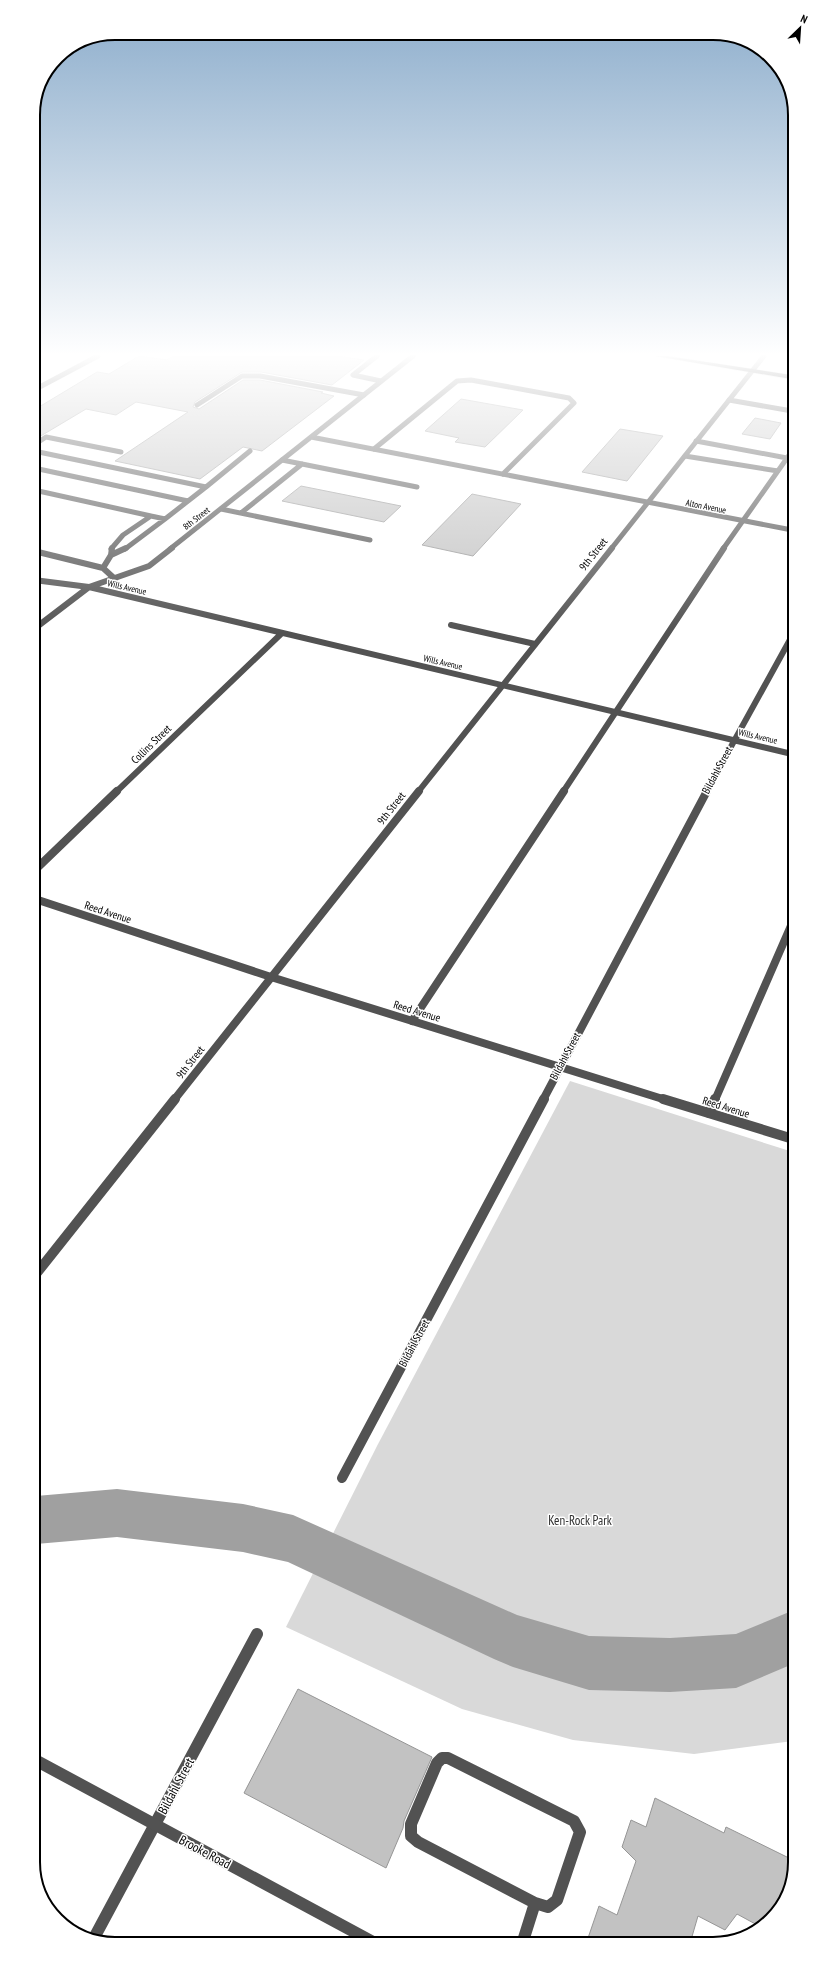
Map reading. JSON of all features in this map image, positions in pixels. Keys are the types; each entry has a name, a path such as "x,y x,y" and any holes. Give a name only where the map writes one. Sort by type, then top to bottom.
{"street":[{"path":"102,448 121,452"},
{"name":"8th Street","path":"40,624 89,587 149,566 297,448"},
{"name":"Alton Avenue","path":"370,448 788,529"},
{"path":"503,474 529,448"},
{"name":"9th Street","path":"40,1269 691,448"},
{"path":"412,1021 742,521 787,458 735,448"},
{"path":"110,555 122,550 188,501 250,451"},
{"path":"40,452 206,487"},
{"path":"685,456 778,471"},
{"path":"282,460 417,487"},
{"path":"241,513 302,464"},
{"path":"40,469 188,501"},
{"path":"40,491 165,518"},
{"path":"221,509 370,540"},
{"path":"103,568 110,555 111,549 123,536 151,516"},
{"path":"40,552 103,568 115,579"},
{"name":"Wills Avenue","path":"40,581 89,587 788,753"},
{"path":"451,625 535,644"},
{"name":"Collins Street","path":"40,865 282,633"},
{"name":"Bildahl Street","path":"342,1478 559,1067 734,740 788,643"},
{"name":"Reed Avenue","path":"40,901 271,977 788,1137"},
{"path":"709,1113 788,932"},
{"name":"Bildahl Street","path":"96,1935 156,1825 257,1634"},
{"path":"442,1758 448,1758 561,1813 574,1821 580,1832 557,1900 548,1907 535,1903 418,1842 411,1836 412,1824 437,1763 442,1758"},
{"name":"Brooke Road","path":"40,1763 364,1937"},
{"path":"524,1937 535,1903"}],"green space":[{"name":"Ken-Rock Park","path":"570,1081 788,1150 788,1742 694,1754 573,1740 462,1709 286,1627 377,1446"}],"building":[{"path":"134,448 241,448 200,479 115,461"},
{"path":"249,448 266,448 262,451"},
{"path":"603,448 653,448 627,481 582,472"},
{"path":"301,486 401,506 384,522 282,501"},
{"path":"472,494 521,504 473,556 422,545"},
{"path":"298,1689 432,1757 404,1821 403,1828 386,1868 244,1793"},
{"path":"655,1798 724,1833 726,1827 788,1858 787,1872 782,1891 769,1912 755,1924 737,1914 725,1930 698,1916 692,1937 588,1937 599,1906 617,1915 636,1861 622,1847 631,1820 646,1827"}],"waterway":[{"path":"40,1520 117,1513 243,1528 293,1539 513,1640 589,1663 670,1665 736,1661 788,1639"}]}
